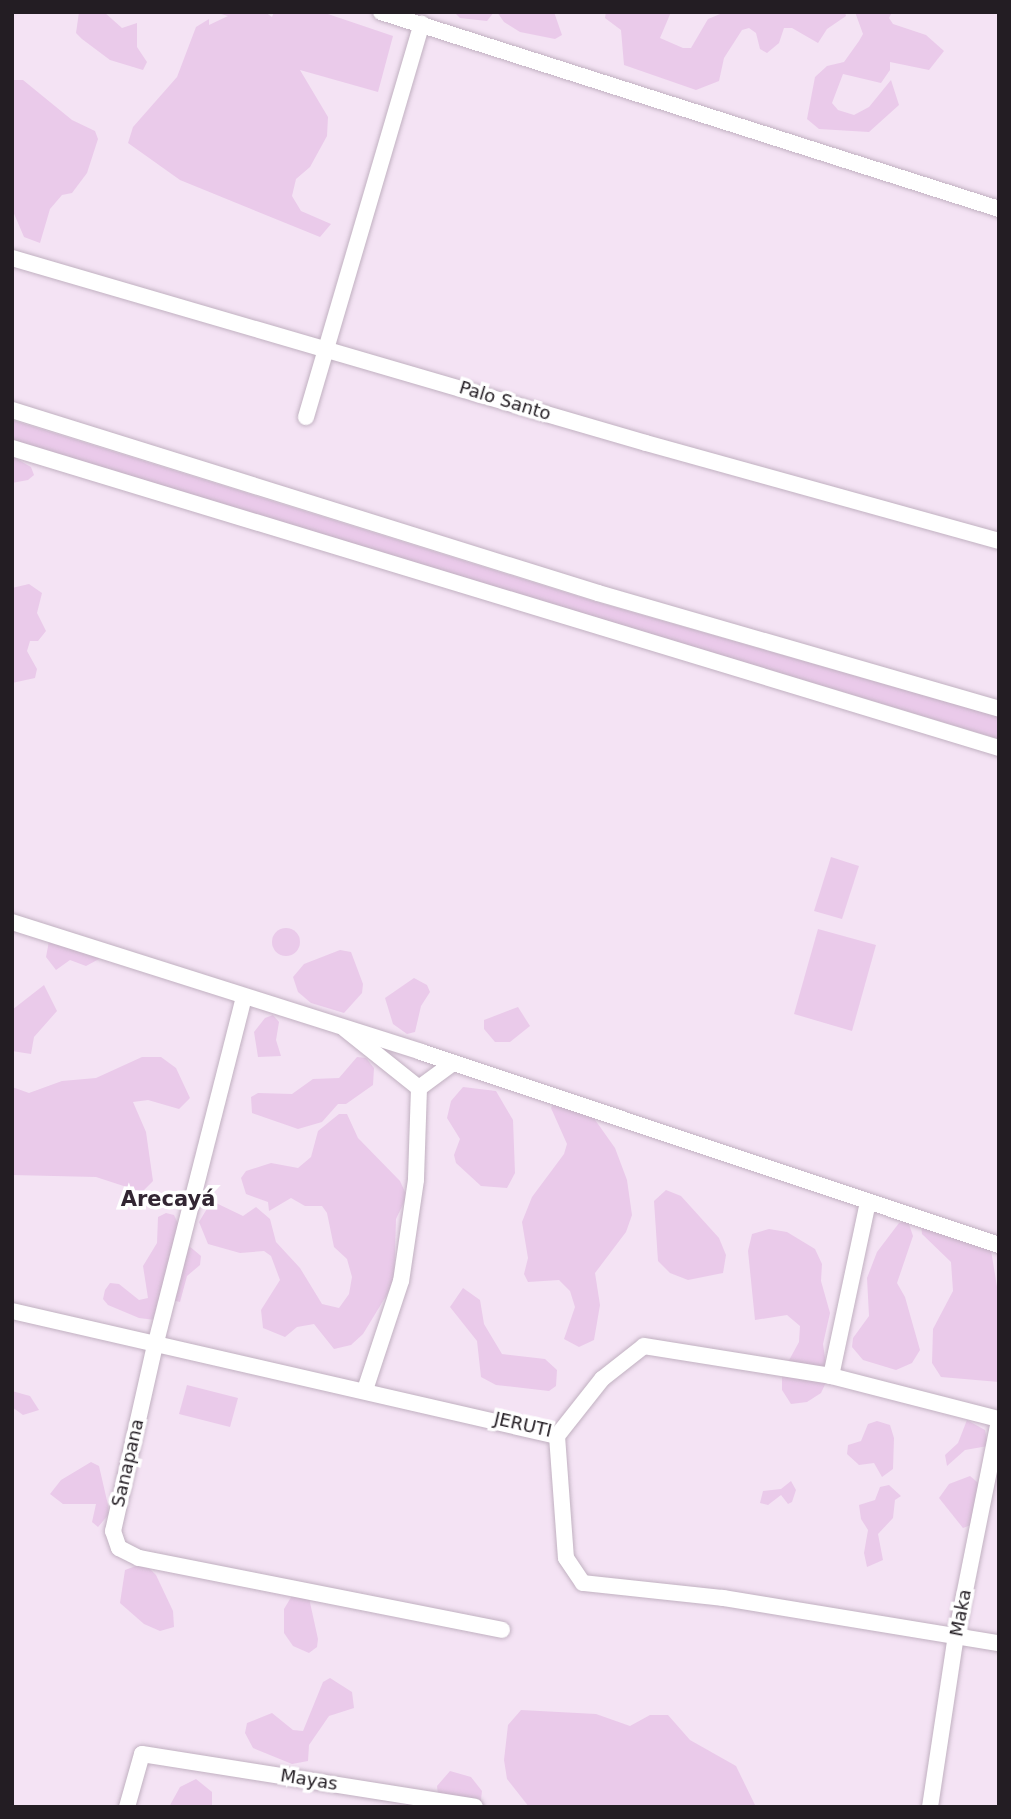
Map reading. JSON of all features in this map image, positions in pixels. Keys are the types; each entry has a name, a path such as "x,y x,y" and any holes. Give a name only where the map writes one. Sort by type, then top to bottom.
{"street":[{"path":"381,12 999,209"},
{"path":"306,417 324,347 422,24"},
{"name":"Palo Santo","path":"12,257 999,541"},
{"path":"12,410 572,585 999,709"},
{"path":"12,447 999,748"},
{"path":"12,922 453,1063 999,1245"},
{"name":"Sanapana","path":"244,997 155,1345 113,1531 119,1548 139,1558 502,1630"},
{"path":"343,1028 372,1055 419,1088"},
{"path":"419,1088 453,1063"},
{"path":"365,1390 401,1281 416,1180 419,1088"},
{"path":"831,1376 868,1202"},
{"name":"JERUTI","path":"12,1311 558,1436 602,1379 644,1346 831,1376 999,1420"},
{"name":"Maka","path":"930,1807 956,1636 999,1420"},
{"path":"558,1436 566,1558 583,1583 723,1598 999,1643"},
{"name":"Mayas","path":"127,1807 142,1754 475,1807"}],"shaded area":[{"path":"79,12 104,12 122,28 137,23 137,47 147,62 143,70 110,60 82,39 76,33"},
{"path":"214,12 265,12 272,17 274,12 322,12 393,36 378,92 300,70 328,117 327,136 310,167 296,179 292,196 301,211 331,224 320,237 180,180 128,143 133,127 177,77 196,27 209,19 209,25 228,16"},
{"path":"454,12 494,12 487,21 460,18"},
{"path":"497,12 554,12 562,35 555,39 520,32 504,22"},
{"path":"606,12 671,12 660,38 683,48 691,48 708,19 725,12 845,12 846,16 827,29 818,43 792,28 784,28 779,43 767,53 760,49 756,33 749,28 742,30 724,58 719,81 696,90 624,65 621,30 605,18"},
{"path":"855,12 892,12 889,18 893,24 926,35 944,51 929,70 890,62 890,70 881,83 843,74 832,103 838,110 854,115 869,107 891,80 899,105 869,132 819,129 807,119 815,77 827,66 844,62 859,41 863,34"},
{"path":"12,80 23,80 72,120 95,131 98,139 87,173 72,193 62,195 50,209 40,243 24,237 12,209"},
{"path":"12,420 593,601 999,717 999,739 12,441"},
{"path":"12,456 31,467 34,475 28,480 12,483"},
{"path":"29,584 42,593 37,613 46,631 38,641 30,641 27,651 37,669 35,678 12,683 12,588"},
{"path":"831,857 859,866 842,919 814,911"},
{"path":"286,928 296,932 300,942 296,952 286,956 276,952 272,942 276,932"},
{"path":"818,929 876,945 852,1031 794,1014"},
{"path":"49,941 98,951 99,959 86,966 70,960 56,970 46,957"},
{"path":"340,950 351,952 363,984 362,993 344,1013 311,1003 298,992 293,977 304,964"},
{"path":"414,978 427,985 430,992 421,1006 415,1032 407,1034 393,1024 385,998"},
{"path":"44,985 57,1011 34,1037 31,1054 12,1051 12,1010"},
{"path":"518,1007 530,1026 510,1042 495,1042 484,1029 484,1020"},
{"path":"273,1015 279,1022 276,1040 281,1056 258,1057 254,1032 265,1018"},
{"path":"142,1057 161,1057 176,1068 190,1098 179,1109 148,1100 133,1102 146,1132 153,1181 142,1192 96,1177 12,1175 12,1087 29,1093 62,1081 96,1078"},
{"path":"357,1057 366,1058 374,1068 373,1085 346,1104 338,1104 322,1122 298,1129 252,1113 251,1097 258,1093 292,1094 313,1079 339,1078"},
{"path":"463,1087 496,1091 513,1120 515,1173 507,1188 481,1186 456,1163 454,1155 460,1139 447,1118 451,1101"},
{"path":"555,1100 581,1100 615,1148 627,1180 632,1215 626,1232 595,1273 600,1305 594,1340 579,1347 564,1339 575,1307 570,1291 559,1280 528,1282 524,1274 528,1258 522,1222 532,1197 564,1154 567,1144 551,1108"},
{"path":"339,1114 347,1114 358,1138 400,1181 407,1196 396,1219 394,1283 363,1334 351,1345 334,1349 314,1324 297,1327 285,1337 263,1328 261,1310 280,1280 271,1256 264,1251 240,1253 208,1244 199,1222 208,1207 216,1203 243,1216 256,1207 270,1219 276,1242 300,1268 322,1304 339,1308 349,1294 352,1277 347,1259 334,1247 327,1213 322,1206 305,1206 291,1198 269,1211 268,1202 246,1194 241,1178 246,1171 271,1163 298,1168 311,1157 318,1131"},
{"path":"666,1190 681,1196 719,1238 726,1255 723,1273 688,1280 670,1273 658,1261 654,1201"},
{"path":"166,1213 174,1215 188,1245 201,1256 200,1265 187,1276 180,1302 164,1298 155,1320 139,1318 108,1305 103,1299 110,1283 119,1284 139,1300 148,1298 143,1266 157,1243 158,1217"},
{"path":"908,1221 913,1236 897,1283 905,1297 920,1350 912,1363 896,1370 863,1360 852,1347 853,1338 869,1316 867,1278 877,1252 899,1223"},
{"path":"921,1224 990,1244 999,1299 999,1382 941,1377 932,1363 933,1329 953,1291 951,1262 922,1234"},
{"path":"769,1229 787,1232 815,1249 822,1264 821,1281 830,1313 823,1344 828,1378 821,1393 807,1402 791,1404 782,1390 782,1373 799,1342 800,1326 787,1315 755,1320 748,1251 752,1234"},
{"path":"463,1288 480,1300 484,1324 502,1354 545,1359 557,1370 556,1386 549,1391 496,1385 481,1377 477,1341 450,1307"},
{"path":"187,1385 238,1398 230,1427 179,1414"},
{"path":"12,1391 30,1396 39,1410 23,1415 12,1407"},
{"path":"967,1420 985,1430 988,1446 965,1450 947,1466 945,1455 958,1443"},
{"path":"877,1421 890,1425 894,1438 893,1469 882,1477 874,1463 859,1465 847,1454 848,1445 861,1441 868,1424"},
{"path":"91,1462 99,1466 109,1514 98,1527 92,1522 96,1504 63,1504 50,1494 61,1480"},
{"path":"970,1476 983,1487 971,1525 963,1528 939,1498 949,1484"},
{"path":"791,1481 796,1490 792,1502 788,1504 781,1495 768,1505 760,1503 763,1491 781,1489"},
{"path":"889,1485 901,1496 895,1500 893,1518 878,1534 883,1560 867,1567 864,1553 868,1530 861,1519 859,1505 875,1500 880,1487"},
{"path":"144,1563 156,1575 173,1611 174,1627 160,1631 144,1624 120,1603 125,1570"},
{"path":"293,1594 309,1598 318,1639 317,1647 309,1653 293,1646 284,1633 284,1609"},
{"path":"330,1678 352,1692 354,1708 329,1716 309,1745 308,1761 292,1764 253,1748 245,1733 247,1723 272,1713 293,1730 303,1731 323,1682"},
{"path":"521,1710 596,1714 630,1726 650,1715 668,1715 690,1740 736,1766 756,1807 529,1807 507,1779 504,1760 508,1725"},
{"path":"450,1771 471,1777 482,1791 480,1807 404,1807 411,1800 438,1795 437,1786"},
{"path":"196,1779 212,1792 212,1807 169,1807 180,1787"}],"district":[{"name":"Arecayá","path":"168,1199"}]}
